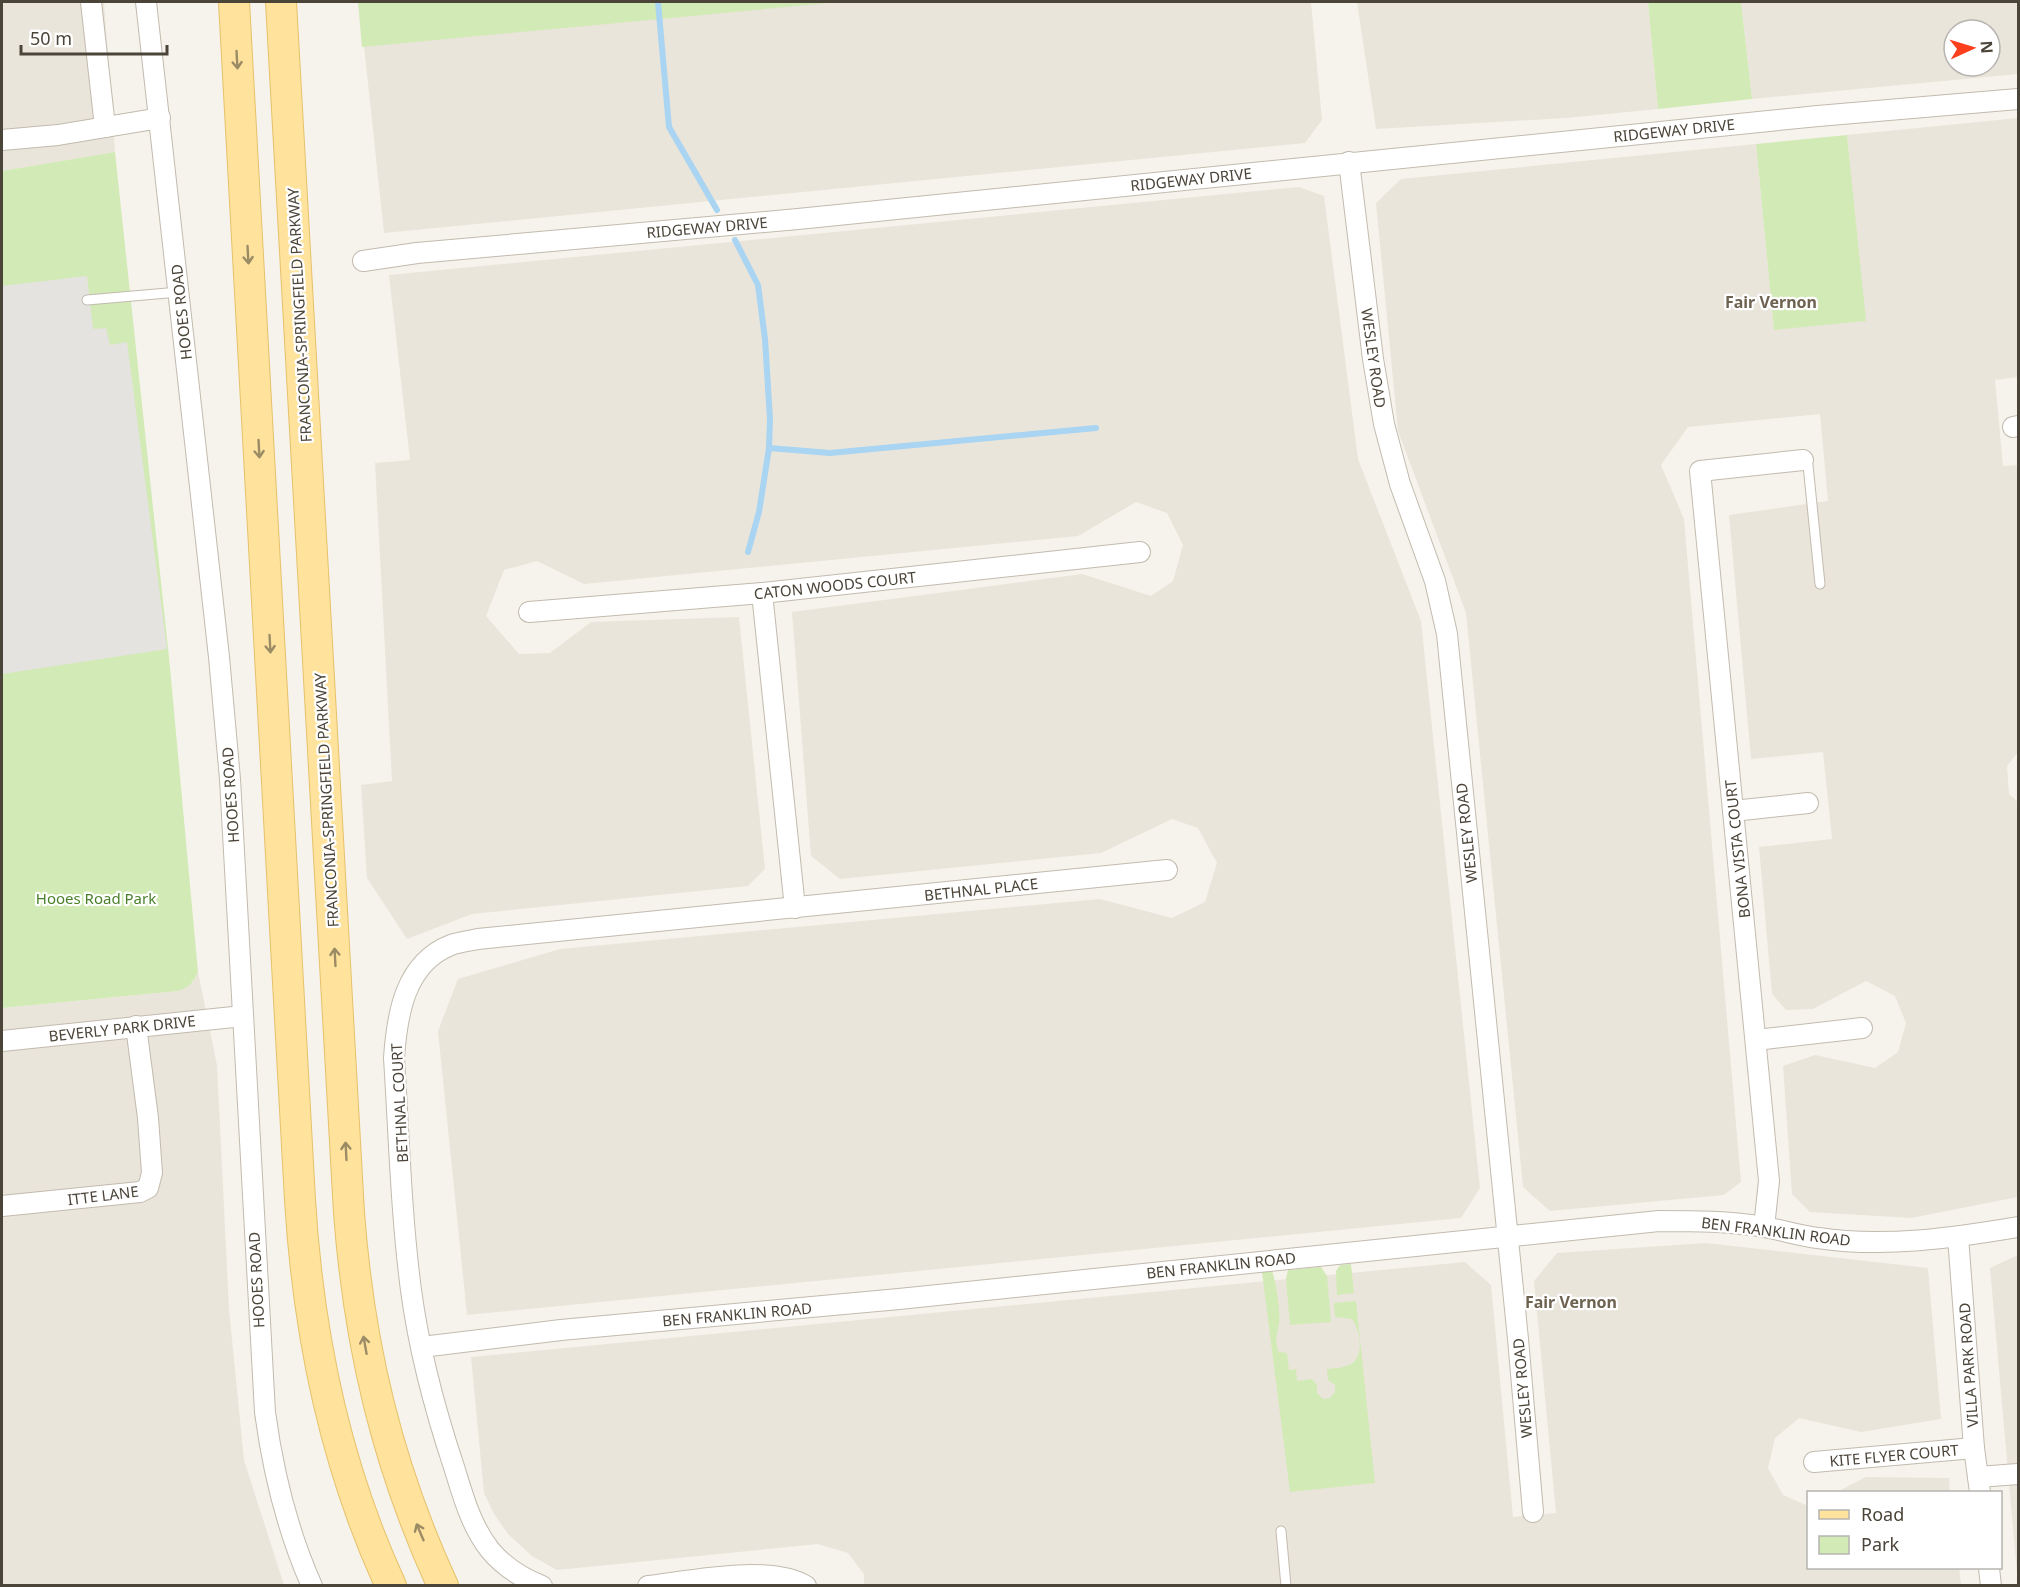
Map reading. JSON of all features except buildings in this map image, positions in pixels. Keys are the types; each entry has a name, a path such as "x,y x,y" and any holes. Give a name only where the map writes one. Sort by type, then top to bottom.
{"main road":[{"path":"234,2 305,1262 323,1377 340,1446 363,1516 391,1586"},
{"name":"FRANCONIA-SPRINGFIELD PARKWAY","path":"281,2 349,1213 355,1281 372,1378 382,1420 415,1520 443,1586"}],"street":[{"path":"91,2 105,127"},
{"name":"HOOES ROAD","path":"146,2 219,657 230,779 265,1412 280,1500 312,1586"},
{"name":"RIDGEWAY DRIVE","path":"363,261 417,253 798,219 1806,117 2019,99"},
{"path":"2,140 58,135 160,118"},
{"name":"WESLEY ROAD","path":"1349,162 1373,359 1384,424 1400,484 1435,581 1447,633 1508,1237 1533,1512"},
{"name":"BONA VISTA COURT","path":"1764,1227 1769,1180 1700,471 1803,460"},
{"name":"CATON WOODS COURT","path":"529,612 762,593 1140,552"},
{"path":"762,593 795,908"},
{"path":"1733,810 1808,803"},
{"name":"BETHNAL PLACE","path":"587,928 1167,870"},
{"name":"BETHNAL COURT","path":"542,1586 510,1570 491,1551 478,1532 437,1418 411,1292 394,1058 401,1008 410,983 417,969 431,956 451,945 478,939 587,928"},
{"name":"BEVERLY PARK DRIVE","path":"2,1041 243,1016"},
{"name":"ITTE LANE","path":"2,1206 140,1192 148,1188 152,1173 148,1118 136,1026"},
{"path":"1756,1040 1862,1029"},
{"name":"BEN FRANKLIN ROAD","path":"422,1347 561,1330 899,1299 1659,1221 1712,1221 1764,1227 1818,1238 1872,1242 1958,1237 2019,1227"},
{"name":"VILLA PARK ROAD","path":"1958,1237 1974,1448 1979,1485"},
{"name":"KITE FLYER COURT","path":"1814,1462 1974,1448"},
{"path":"1979,1485 2019,1474"},
{"path":"1989,1569 1991,1586"},
{"path":"648,1586 756,1574 777,1575 798,1581 806,1586"}],"lane":[{"path":"87,300 179,292"},
{"path":"1803,460 1808,465 1821,584"},
{"path":"1281,1531 1286,1586"}],"shaded area":[{"path":"2,2 104,2 115,152 2,171"},
{"path":"834,2 1311,2 1322,120 1305,143 384,233 364,46"},
{"path":"1357,2 1648,2 1658,109 1566,118 1376,129"},
{"path":"1741,2 2018,2 2018,74 2002,76 2002,18 1942,18 1942,78 1975,78 1752,99"},
{"path":"2018,118 2018,377 1995,380 2003,466 2018,465 2018,752 2007,766 2009,794 2018,802 2018,1197 1911,1218 1810,1212 1792,1194 1783,1066 1815,1055 1875,1068 1898,1052 1906,1023 1895,996 1866,981 1813,1009 1786,1010 1772,994 1759,847 1832,839 1823,752 1751,759 1729,515 1828,501 1820,414 1688,427 1661,465 1684,519 1741,1182 1724,1195 1550,1211 1523,1187 1466,613 1398,431 1376,203 1401,179 1756,144 1774,329 1865,321 1847,135"},
{"path":"1299,187 1324,196 1358,459 1421,621 1480,1188 1461,1218 467,1315 438,1031 458,979 560,949 1100,899 1172,918 1205,902 1217,863 1198,828 1172,819 1101,853 840,879 811,856 792,612 1082,574 1151,596 1173,581 1183,545 1167,513 1136,502 1078,536 584,584 537,561 504,570 486,616 519,654 550,653 591,622 739,617 765,869 748,886 472,914 407,939 367,878 361,785 392,781 375,463 410,460 389,275"},
{"path":"87,276 93,329 106,328 110,345 127,342 167,649 2,674 2,286"},
{"path":"198,972 217,1065 229,1309 244,1460 284,1585 2,1586 2,1008 178,991 193,982"},
{"path":"1706,1243 1928,1268 1941,1419 1861,1432 1799,1418 1775,1438 1768,1468 1783,1495 1807,1506 1807,1569 1959,1569 1961,1585 864,1586 864,1574 848,1553 818,1544 557,1570 532,1556 508,1534 494,1514 484,1493 471,1357 1465,1262 1491,1285 1513,1517 1556,1513 1534,1281 1557,1253"},
{"path":"2018,1255 2018,1585 1990,1268"},
{"path":"1866,1477 1949,1478 1950,1491 1839,1491"}],"green space":[{"path":"358,2 840,2 362,47"},
{"path":"1648,2 1741,2 1752,99 1658,109"},
{"path":"1847,135 1866,321 1774,330 1756,144"},
{"name":"Hooes Road Park","path":"115,152 169,657 198,972 190,984 178,991 2,1008 2,171"},
{"path":"1351,1264 1354,1293 1337,1295 1336,1271 1340,1265"},
{"path":"1321,1267 1327,1276 1331,1322 1290,1325 1286,1279 1288,1270"},
{"path":"1272,1271 1275,1282 1279,1305 1277,1348 1279,1352 1287,1353 1289,1370 1296,1369 1297,1381 1312,1379 1317,1385 1317,1393 1323,1399 1330,1398 1335,1392 1335,1385 1328,1380 1327,1369 1349,1365 1355,1361 1358,1356 1360,1339 1375,1483 1290,1492 1262,1272"},
{"path":"1356,1301 1360,1339 1352,1319 1335,1317 1334,1303"}],"waterway":[{"path":"658,2 669,127 717,210"},
{"path":"735,240 758,285 765,339 770,419 769,448 759,512 748,552"},
{"path":"769,448 830,453 1096,428"}],"district":[{"name":"Fair Vernon","path":"1771,302"},
{"name":"Fair Vernon","path":"1571,1302"}]}
